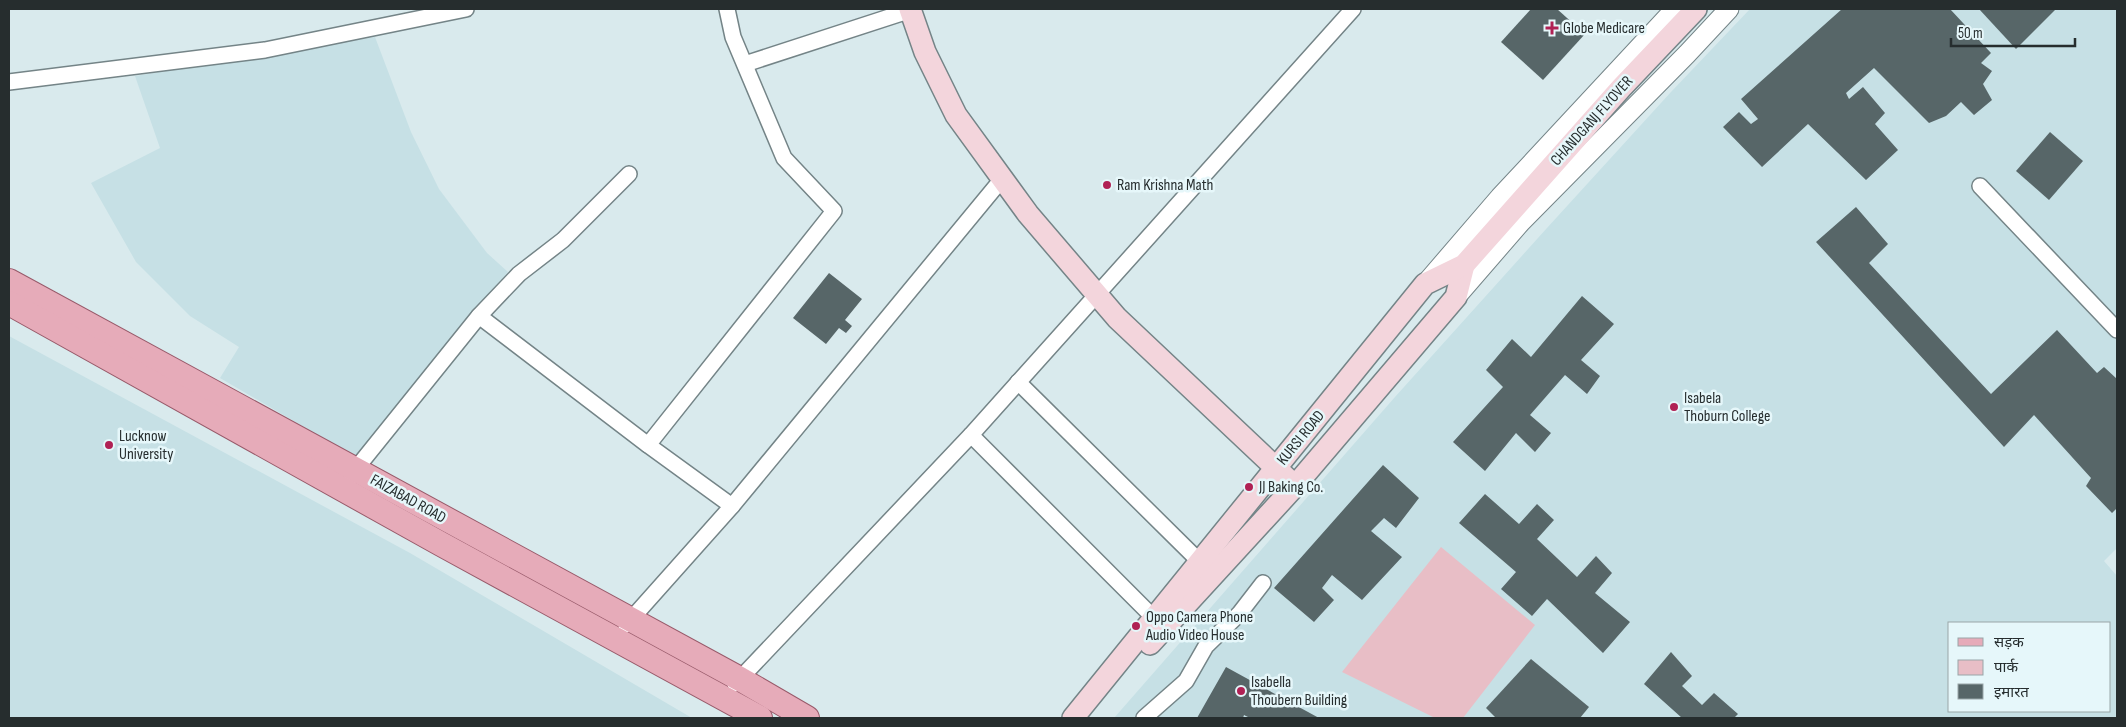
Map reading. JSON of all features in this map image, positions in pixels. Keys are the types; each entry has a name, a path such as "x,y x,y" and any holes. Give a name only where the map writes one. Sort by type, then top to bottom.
{"main road":[{"path":"910,9 925,52 956,114 1028,214 1116,318 1296,486"},
{"name":"CHANDGANJ FLYOVER","path":"1490,235 1621,88 1696,9"},
{"name":"KURSI ROAD","path":"1073,718 1425,284 1464,265 1490,235"},
{"name":"KURSI ROAD","path":"1082,718 1296,486 1456,297 1464,265"},
{"name":"FAIZABAD ROAD","path":"9,281 355,470 622,629 723,697 760,718"},
{"name":"FAIZABAD ROAD","path":"9,303 346,491 622,629 740,679 807,718"}],"street":[{"path":"9,82 265,50 466,9"},
{"path":"648,445 834,211 784,158 733,37 727,9"},
{"path":"745,64 910,9"},
{"path":"723,697 971,434 1354,9"},
{"path":"1425,284 1500,198 1676,9"},
{"path":"1456,297 1521,222 1729,9"},
{"path":"346,491 355,470 480,316 519,274 563,240 629,174"},
{"path":"622,629 732,506 1002,179"},
{"path":"1980,186 2117,330"},
{"path":"480,316 648,445 732,506"},
{"path":"1018,382 1200,562"},
{"path":"971,434 1154,618"},
{"path":"1144,718 1186,681 1206,646 1239,614 1263,583"}],"shaded area":[{"name":"Isabela Thoburn College","path":"1750,9 2117,9 2117,548 2104,561 2117,576 2117,718 1114,718 1395,397 1671,92"},
{"path":"375,37 411,132 439,189 487,253 508,272 357,458 220,378 239,347 190,316 136,262 91,183 160,148 135,76"},
{"name":"Lucknow University","path":"9,336 410,553 692,718 9,718"}],"green space":[{"path":"1441,547 1535,625 1463,718 1435,718 1342,672"}],"building":[{"path":"1531,9 1557,9 1585,34 1543,80 1501,42"},
{"path":"1842,9 1950,9 1991,53 1981,63 1992,71 1983,84 1992,100 1974,115 1961,102 1946,116 1929,123 1874,68 1846,93 1849,99 1863,87 1885,113 1875,124 1898,150 1866,180 1808,124 1762,167 1723,127 1739,112 1751,124 1758,119 1741,99"},
{"path":"1979,9 2056,9 2016,49"},
{"path":"2050,132 2083,161 2049,200 2016,171"},
{"path":"1856,207 1888,244 1869,263 1991,394 2057,330 2097,373 2104,367 2117,379 2117,508 2112,513 2086,486 2091,478 2034,415 2004,447 1816,242"},
{"path":"829,273 862,299 845,320 852,326 846,333 839,328 826,344 793,318"},
{"path":"1582,296 1614,324 1581,360 1600,376 1587,394 1565,375 1530,415 1551,433 1535,452 1516,433 1485,471 1453,442 1503,387 1486,370 1512,339 1531,357"},
{"path":"1383,465 1419,498 1396,528 1384,518 1371,531 1402,557 1362,600 1332,575 1322,588 1334,600 1314,622 1274,588"},
{"path":"1485,494 1519,524 1537,504 1554,520 1537,539 1577,577 1596,556 1612,573 1595,593 1630,622 1603,653 1547,599 1532,616 1501,589 1516,572 1459,523"},
{"path":"1671,652 1692,676 1682,686 1702,705 1714,693 1738,714 1734,718 1682,718 1644,684"},
{"path":"1531,659 1589,707 1580,718 1496,718 1486,708"},
{"name":"Isabella Thoubern Building","path":"1226,667 1319,718 1250,718 1244,715 1243,718 1197,718"}],"place":[{"name":"Globe Medicare","path":"1552,28"},
{"name":"Ram Krishna Math","path":"1107,185"},
{"name":"Isabela Thoburn College","path":"1674,407"},
{"name":"Lucknow University","path":"109,445"},
{"name":"JJ Baking Co.","path":"1249,487"},
{"name":"Oppo Camera Phone Audio Video House","path":"1136,626"},
{"name":"Isabella Thoubern Building","path":"1241,691"}]}
